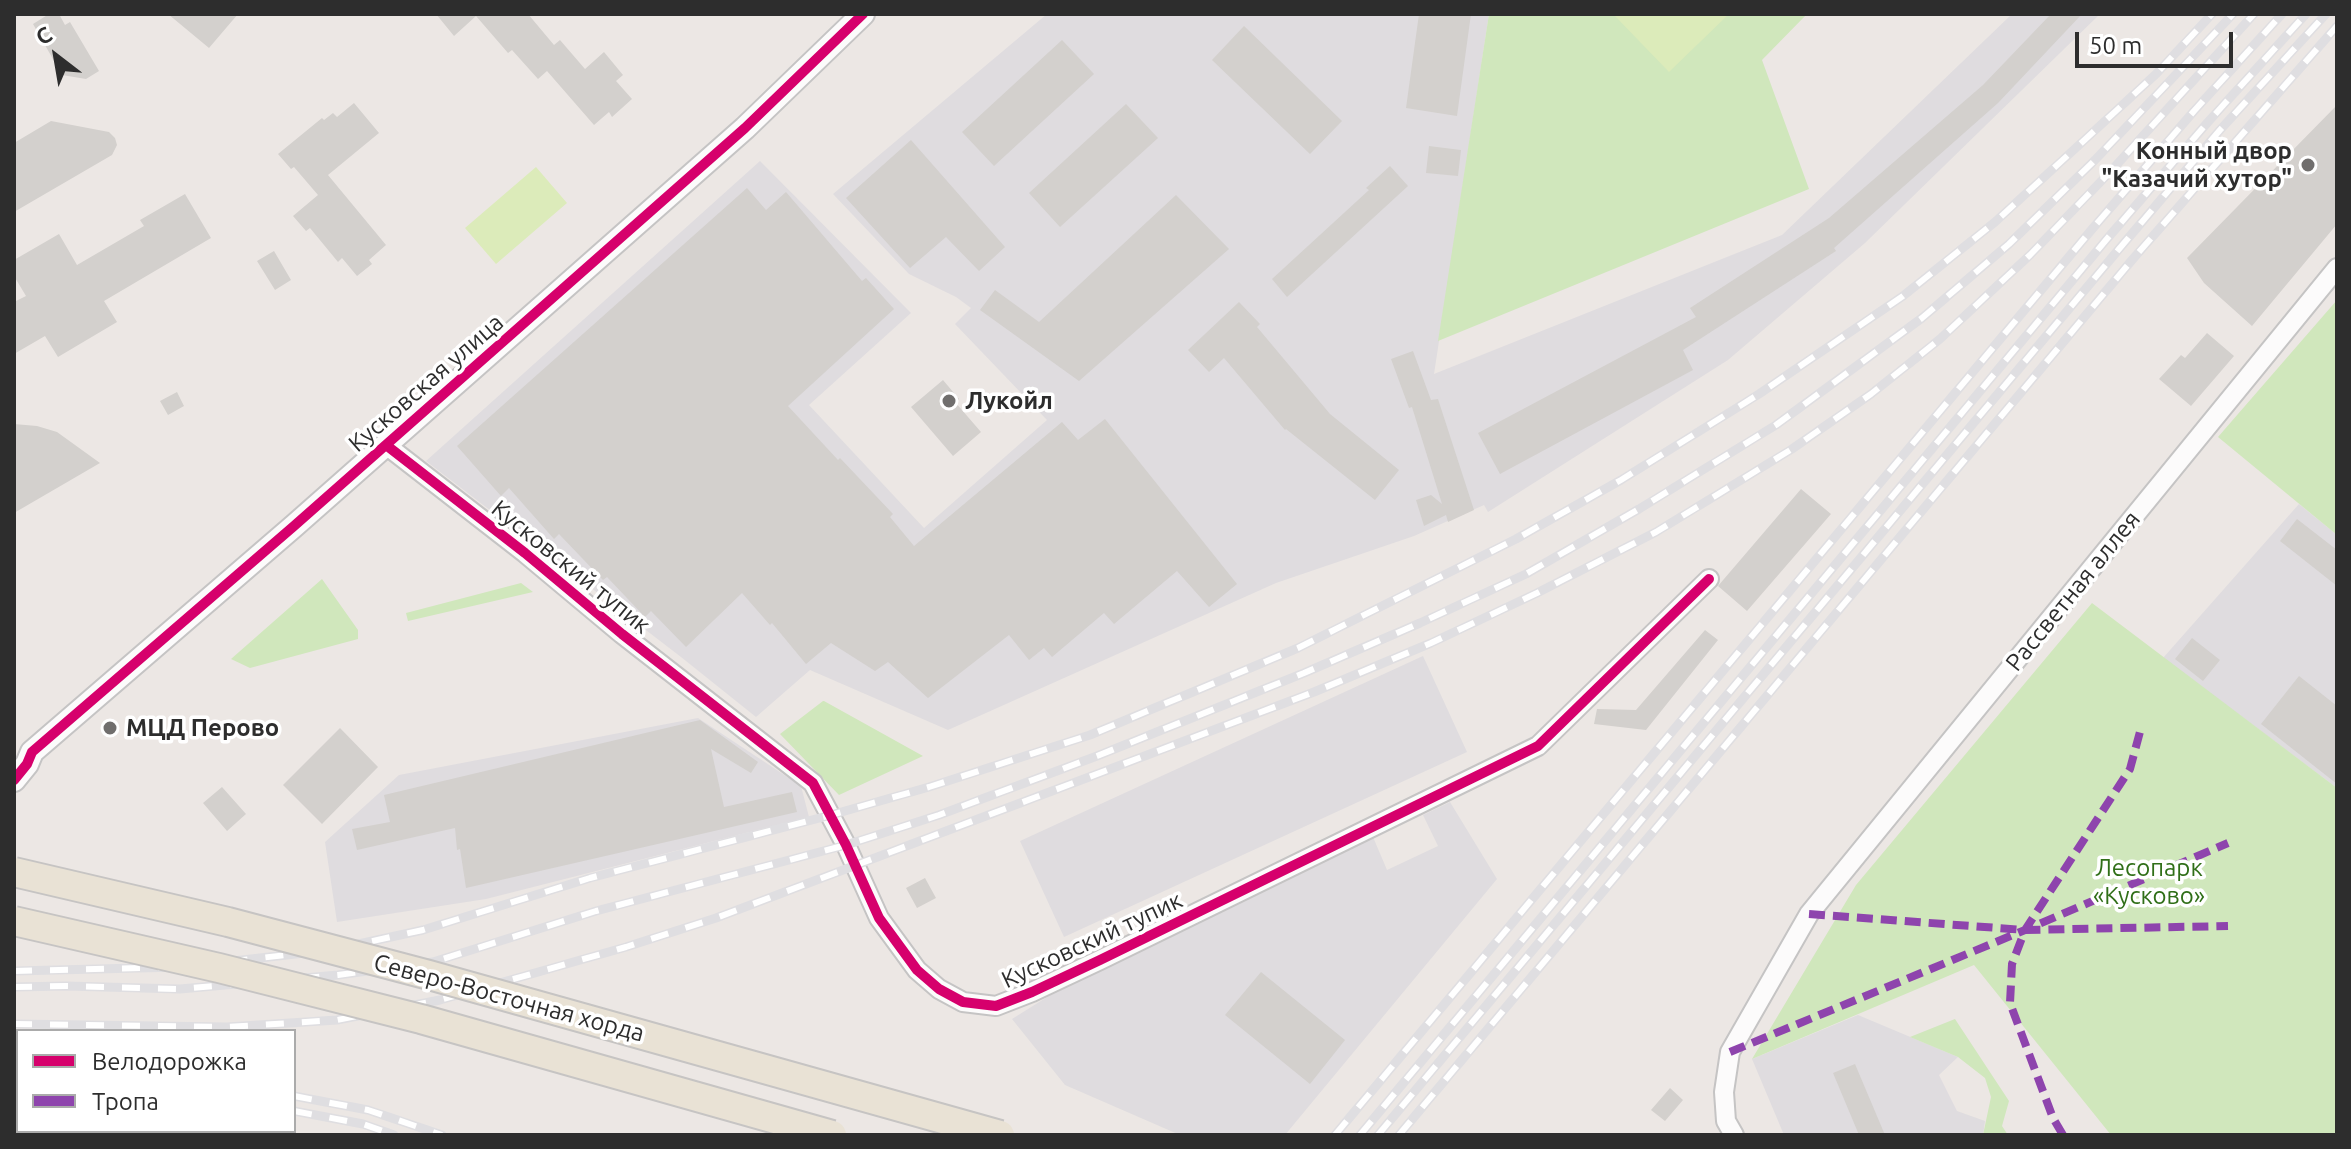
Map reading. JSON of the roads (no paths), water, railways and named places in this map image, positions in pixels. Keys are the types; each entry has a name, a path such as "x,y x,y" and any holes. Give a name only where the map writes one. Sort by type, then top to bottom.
{"main road":[{"name":"Северо-Восточная хорда","path":"14,872 228,922 429,975 1000,1135"},
{"name":"Северо-Восточная хорда","path":"14,921 421,1019 832,1135"}],"street":[{"name":"Кусковская улица","path":"14,780 27,764 23,758 386,445 745,128 849,18"},
{"name":"Рассветная аллея","path":"1734,1135 1726,1121 1724,1092 1730,1052 1809,914 2337,268"},
{"name":"Кусковский тупик","path":"386,445 813,783 846,845 879,918 917,970 939,989 963,1002 996,1006 1115,953 1538,746 1709,579"}],"railway":[{"path":"14,971 180,967 331,950 423,930 590,878 929,787 1090,735 1298,648 1516,539 1621,480 1759,394 1903,296 1995,222 2156,74 2212,14"},
{"path":"14,987 180,989 338,975 433,962 596,911 846,845 939,815 1097,756 1420,623 1526,574 1639,509 1776,425 1922,318 2009,244 2095,160 2233,14"},
{"path":"14,1024 227,1027 337,1020 440,1000 716,918 1314,692 1431,643 1656,532 1792,449 1871,394 1940,339 2030,255 2254,14"},
{"path":"1335,1135 2093,228 2282,14"},
{"path":"1360,1135 2106,240 2306,14"},
{"path":"1378,1135 2119,249 2220,130 2326,14"},
{"path":"1399,1135 2132,260 2337,26"},
{"path":"296,1096 368,1110 442,1135"},
{"path":"296,1111 363,1124 394,1135"}],"place":[{"name":"Конный двор \"Казачий хутор\"","path":"2308,165"},
{"name":"Лукойл","path":"949,401"},
{"name":"МЦД Перово","path":"110,728"}],"park label":[{"name":"Лесопарк «Кусково»","path":"2149,882"}]}
